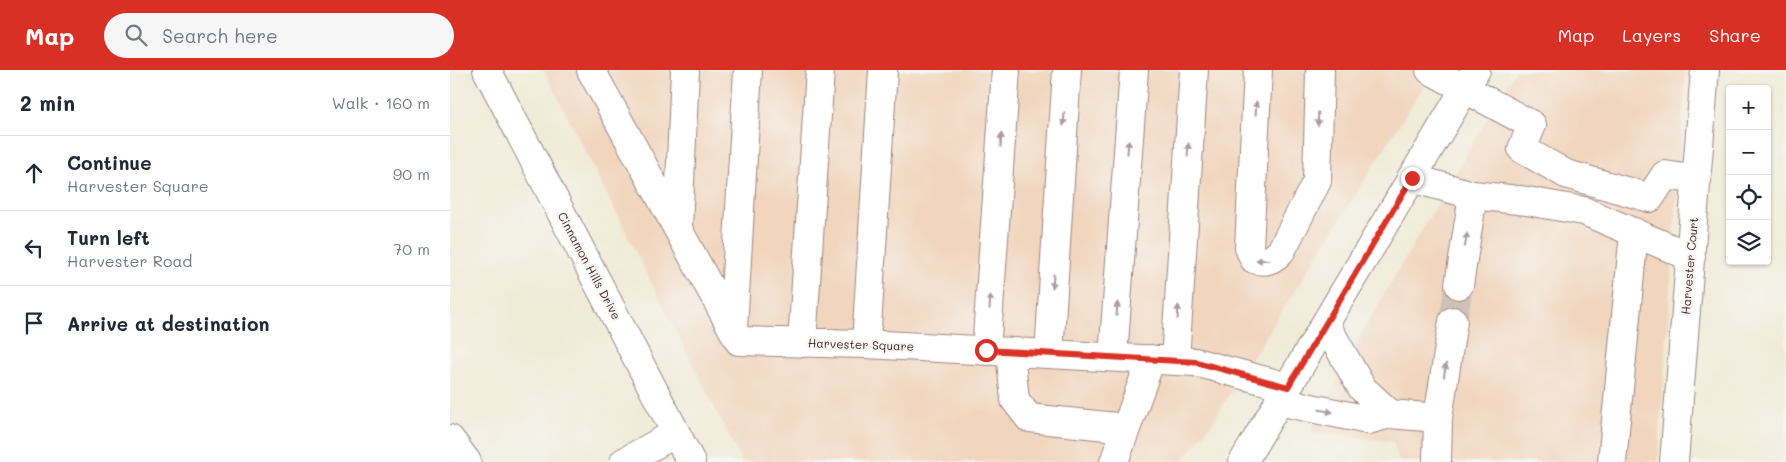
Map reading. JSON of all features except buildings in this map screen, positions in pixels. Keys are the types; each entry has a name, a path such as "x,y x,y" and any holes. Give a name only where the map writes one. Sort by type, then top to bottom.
{"street":[{"name":"Cinnamon Hills Drive","path":"487,70 691,462"},
{"name":"Harvester Square","path":"591,70 739,341 866,344 1196,362 1283,394 1368,420 1390,414 1438,418"},
{"path":"678,229 685,70"},
{"path":"733,329 748,70"},
{"path":"802,342 820,70"},
{"path":"866,344 883,70"},
{"path":"1006,70 998,351 1015,400 1028,418 1126,428"},
{"path":"1049,354 1067,70"},
{"path":"1113,357 1134,70"},
{"path":"1114,462 1126,428 1163,360 1194,70"},
{"path":"1258,70 1248,248 1254,260 1260,262 1274,259 1281,251 1316,181 1320,70"},
{"path":"1430,70 1470,79 1532,125 1522,148 1566,174 1650,198 1665,175 1697,180"},
{"name":"Harvester Court","path":"1674,462 1704,70"},
{"path":"1243,462 1326,325 1470,79"},
{"path":"1412,178 1473,195 1527,201 1584,211 1691,257"},
{"path":"1459,285 1473,195"},
{"path":"1612,462 1634,232"},
{"path":"1437,462 1438,418 1453,321"},
{"path":"1326,325 1362,388 1390,414"},
{"path":"624,462 676,433"},
{"path":"450,439 466,462"}],"shaded area":[{"path":"544,70 1436,70 1415,100 1209,427 1182,462 742,462"},
{"path":"1516,70 1686,70 1658,462 1399,462 1393,442 1311,431 1369,320"}],"tunnel":[{"path":"1453,321 1459,285"}],"route":[{"path":"986,350 1196,362 1288,387 1412,178"}]}
